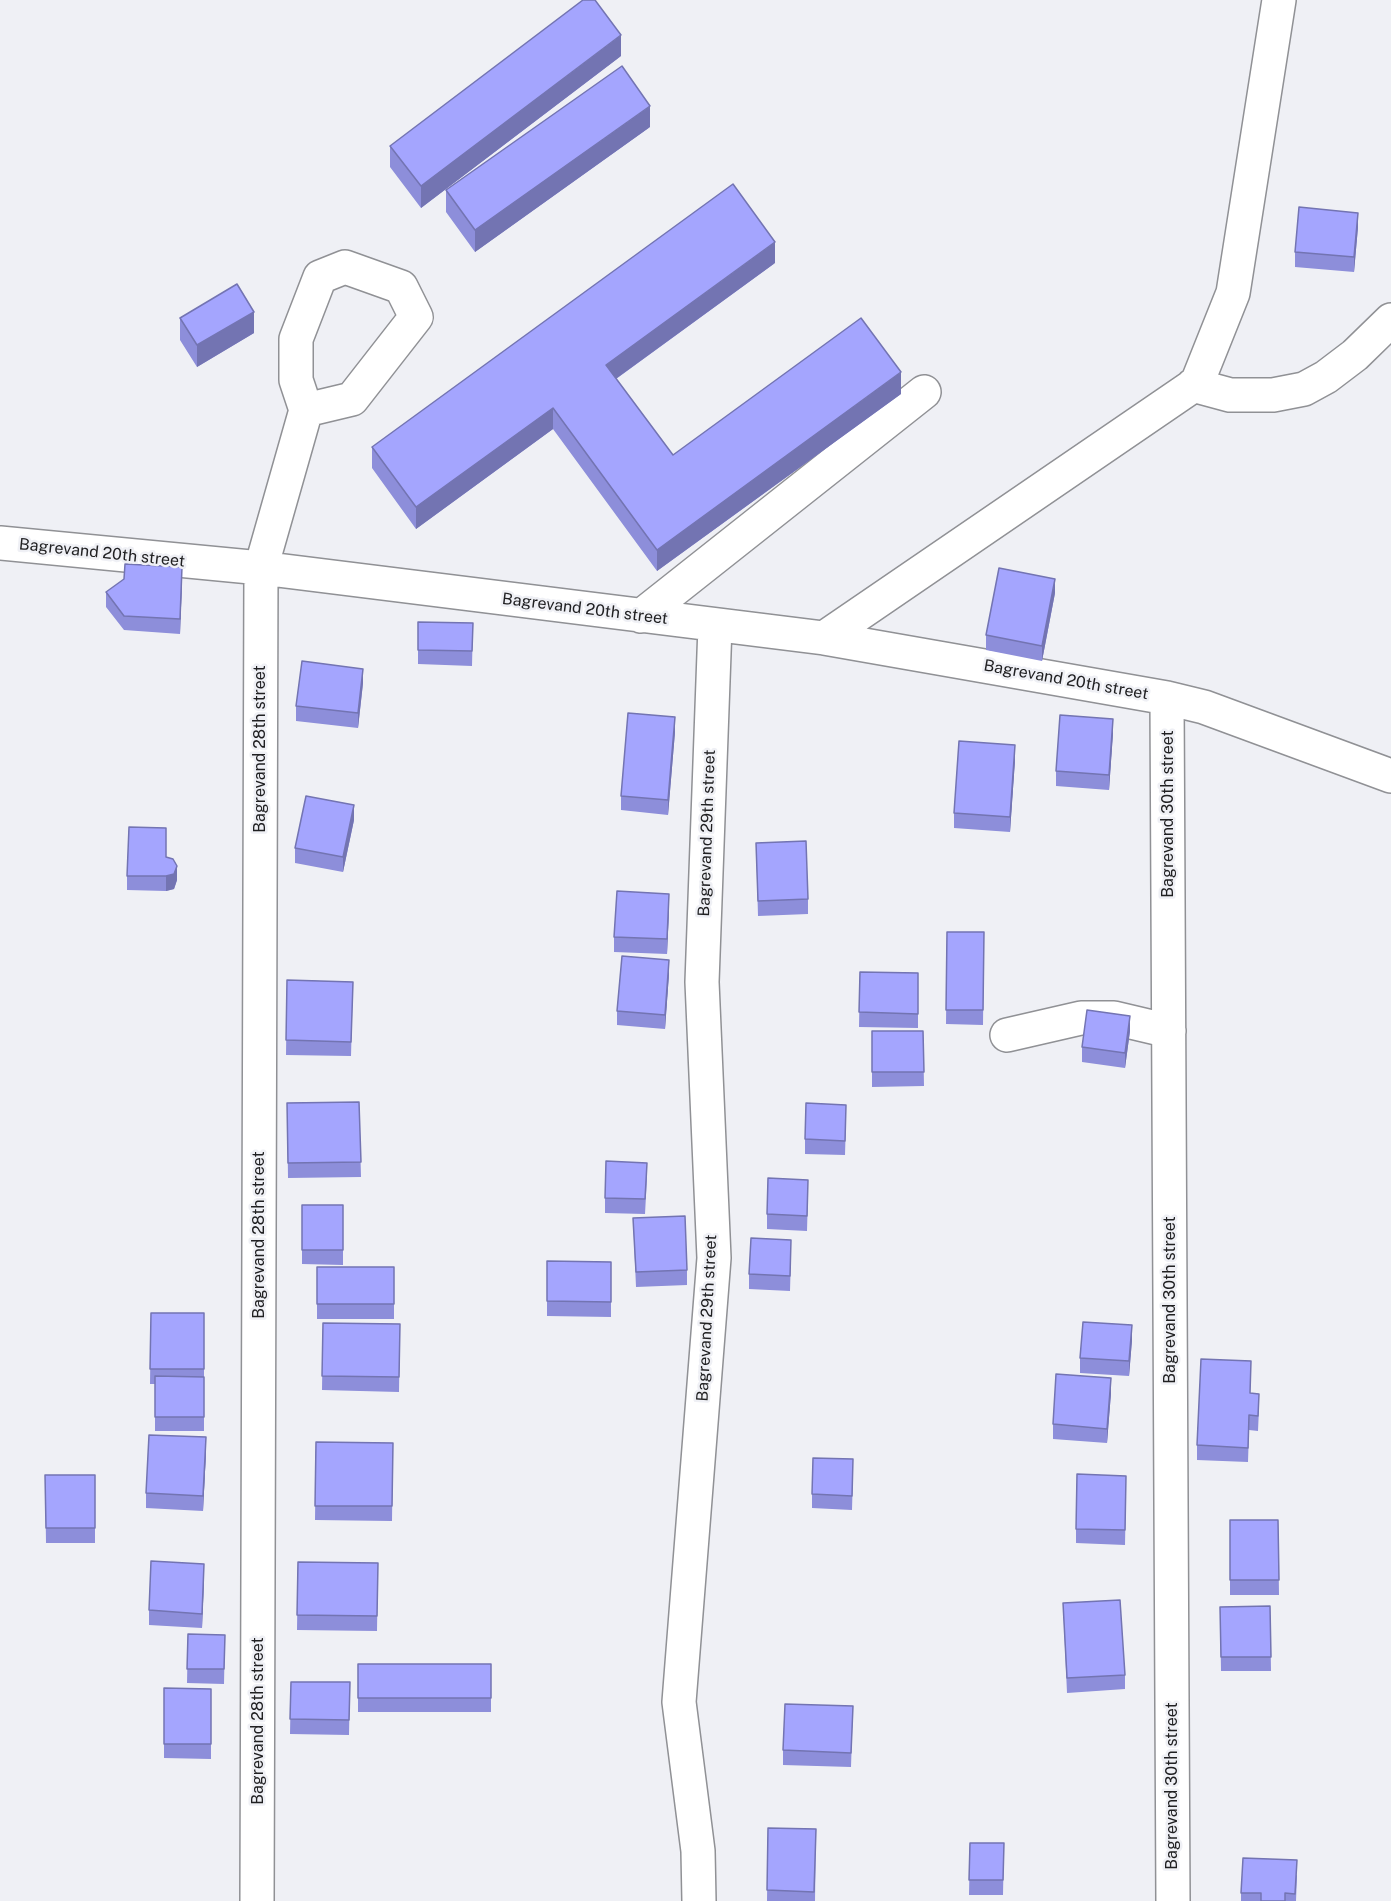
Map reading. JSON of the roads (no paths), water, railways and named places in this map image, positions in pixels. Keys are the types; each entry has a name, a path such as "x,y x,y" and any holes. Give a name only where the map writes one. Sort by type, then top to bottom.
{"street":[{"path":"824,638 1197,383 1233,293 1279,0"},
{"path":"1193,385 1230,395 1273,395 1304,389 1326,377 1355,356 1391,320"},
{"path":"641,616 924,392"},
{"name":"Bagrevand 28th street","path":"257,1901 261,568 306,410"},
{"name":"Bagrevand 20th street","path":"0,543 261,568 824,638 1167,698 1204,707 1391,776"},
{"name":"Bagrevand 29th street","path":"699,1901 698,1851 679,1702 714,1258 702,982 715,626"},
{"name":"Bagrevand 30th street","path":"1167,698 1173,1901"},
{"path":"1007,1035 1081,1017 1114,1018 1169,1031"}]}
